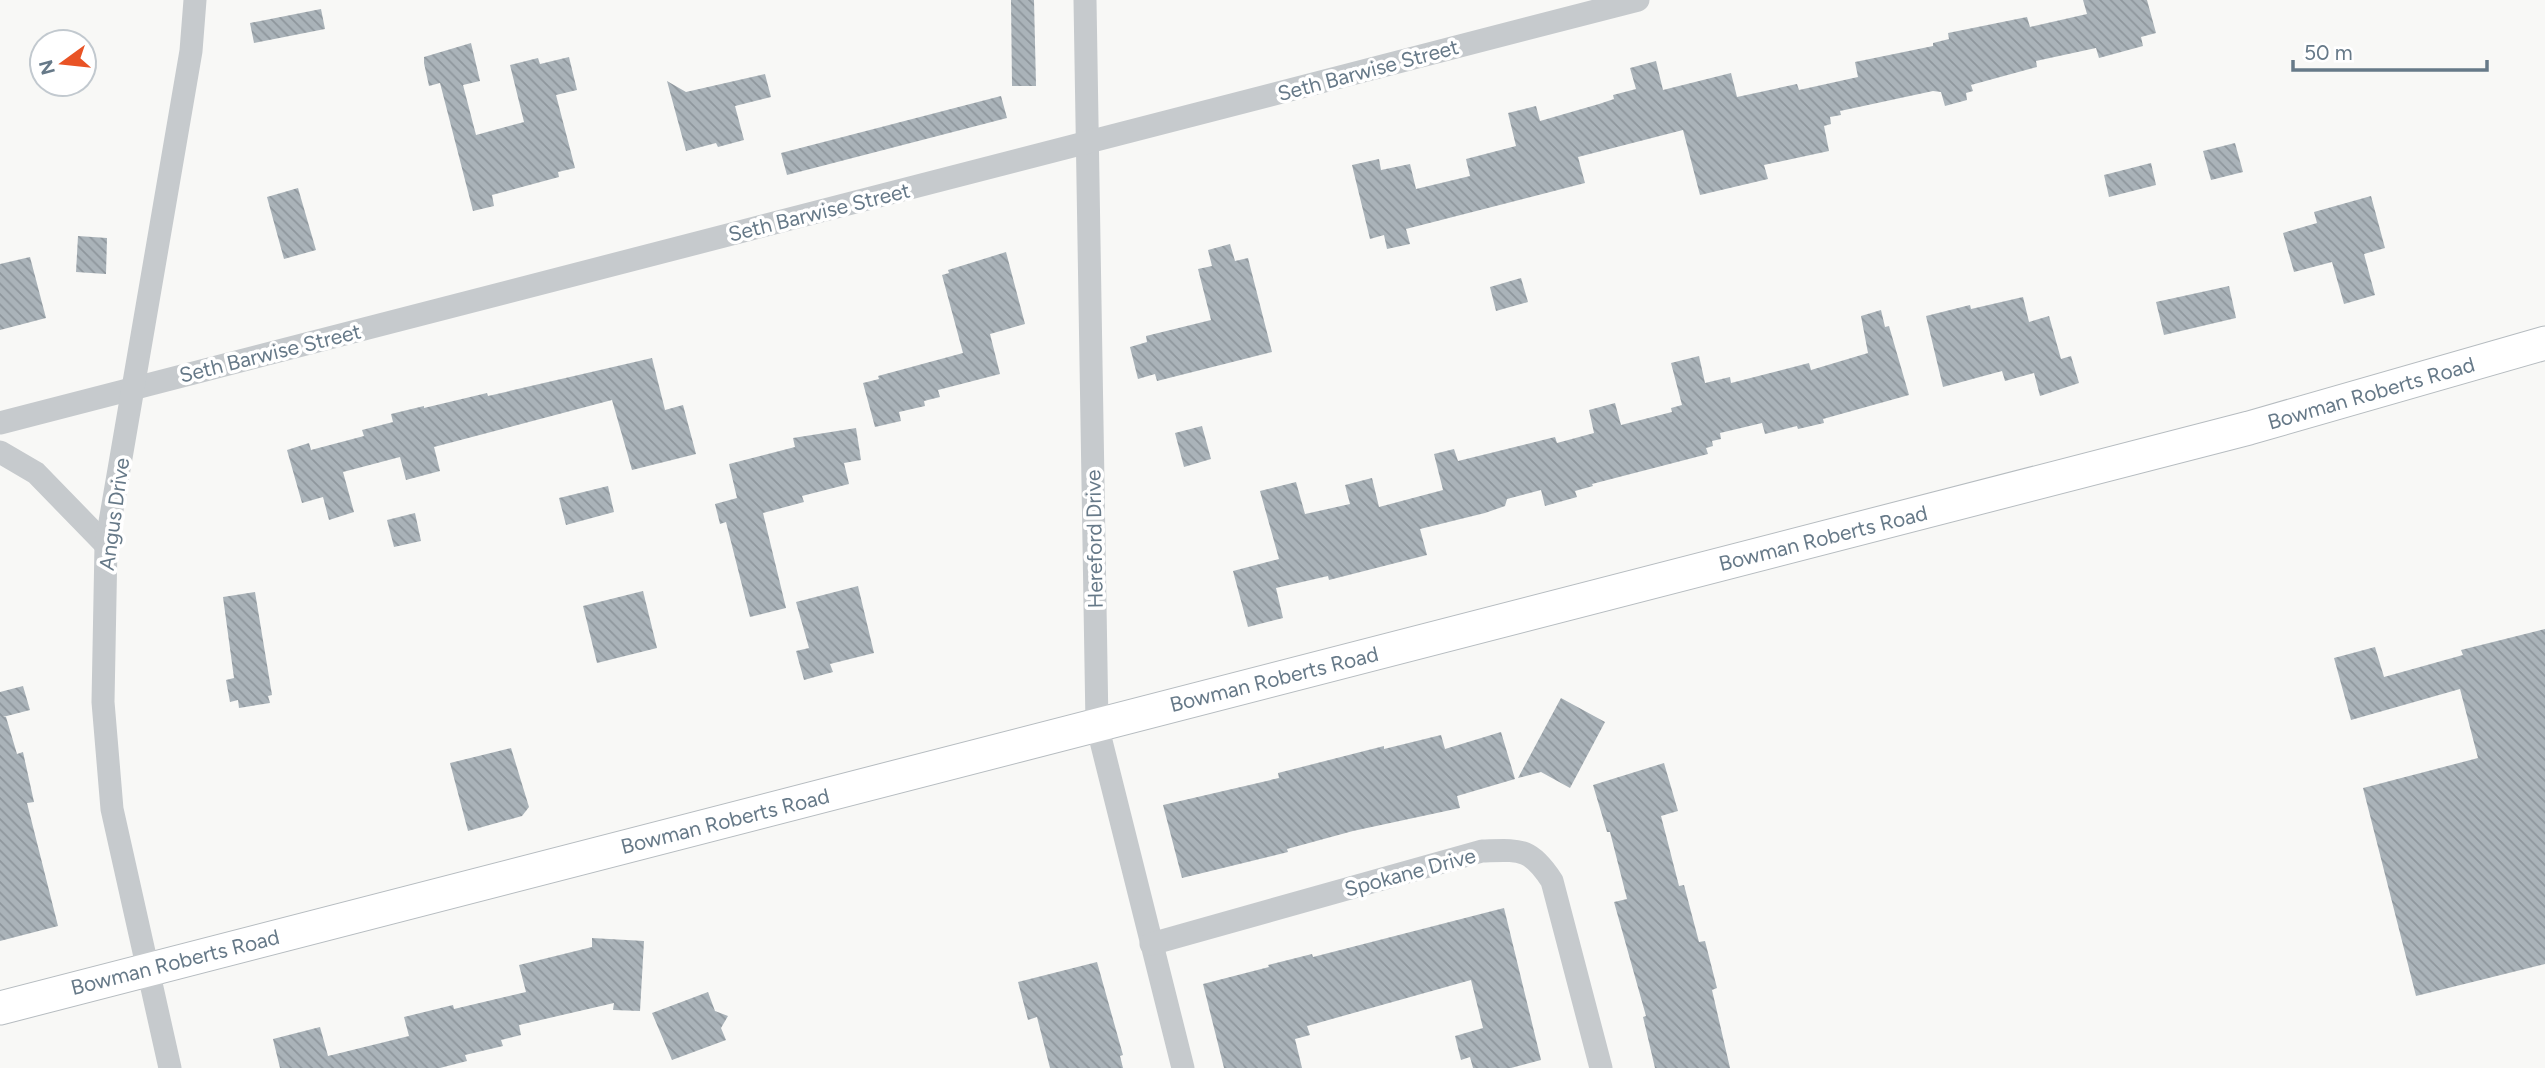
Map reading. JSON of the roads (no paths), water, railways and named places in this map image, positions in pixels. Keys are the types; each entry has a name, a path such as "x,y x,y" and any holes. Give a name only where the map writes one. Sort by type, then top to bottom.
{"street":[{"name":"Angus Drive","path":"170,1068 112,809 103,702 106,545 191,51 194,0"},
{"name":"Hereford Drive","path":"1085,0 1097,725 1183,1068"},
{"name":"Seth Barwise Street","path":"0,423 1638,0"},
{"name":"Bowman Roberts Road","path":"0,1008 2249,428 2545,343"},
{"path":"0,452 36,473 106,545"},
{"name":"Spokane Drive","path":"1151,944 1482,851 1516,850 1539,860 1552,881 1601,1068"}]}
